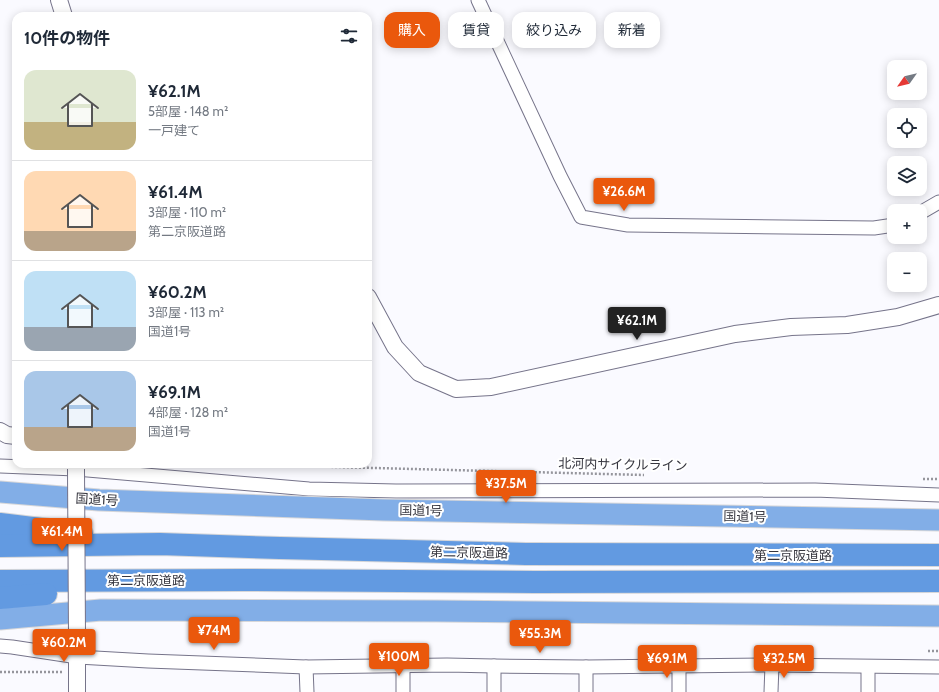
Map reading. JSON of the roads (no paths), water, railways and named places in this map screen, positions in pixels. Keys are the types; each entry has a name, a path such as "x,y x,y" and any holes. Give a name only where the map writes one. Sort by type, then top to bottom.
{"highway":[{"name":"国道1号","path":"0,492 99,500 376,509 939,520"},
{"path":"0,524 160,544"},
{"name":"第二京阪道路","path":"0,546 160,544 526,554 939,555"},
{"path":"0,598 186,580"},
{"name":"第二京阪道路","path":"0,581 939,581"},
{"path":"0,619 101,610 444,611 939,616"}],"street":[{"path":"59,0 63,12"},
{"path":"478,0 560,176 581,217 628,225 874,228 887,226"},
{"path":"927,209 939,202"},
{"path":"372,304 395,347 419,373 456,389 491,387 735,334 791,327 847,325 898,317 939,305"},
{"path":"0,431 7,435 12,436"},
{"path":"0,466 12,466"},
{"path":"76,468 77,692"},
{"path":"96,468 309,489 380,491 815,490 939,495"},
{"path":"0,646 78,657 306,667 403,665 586,667 772,665 939,667"},
{"path":"402,692 403,665"},
{"path":"771,692 772,665"},
{"path":"494,666 494,692"},
{"path":"679,666 679,692"},
{"path":"306,667 307,692"},
{"path":"586,667 586,692"},
{"path":"868,667 868,692"}]}
